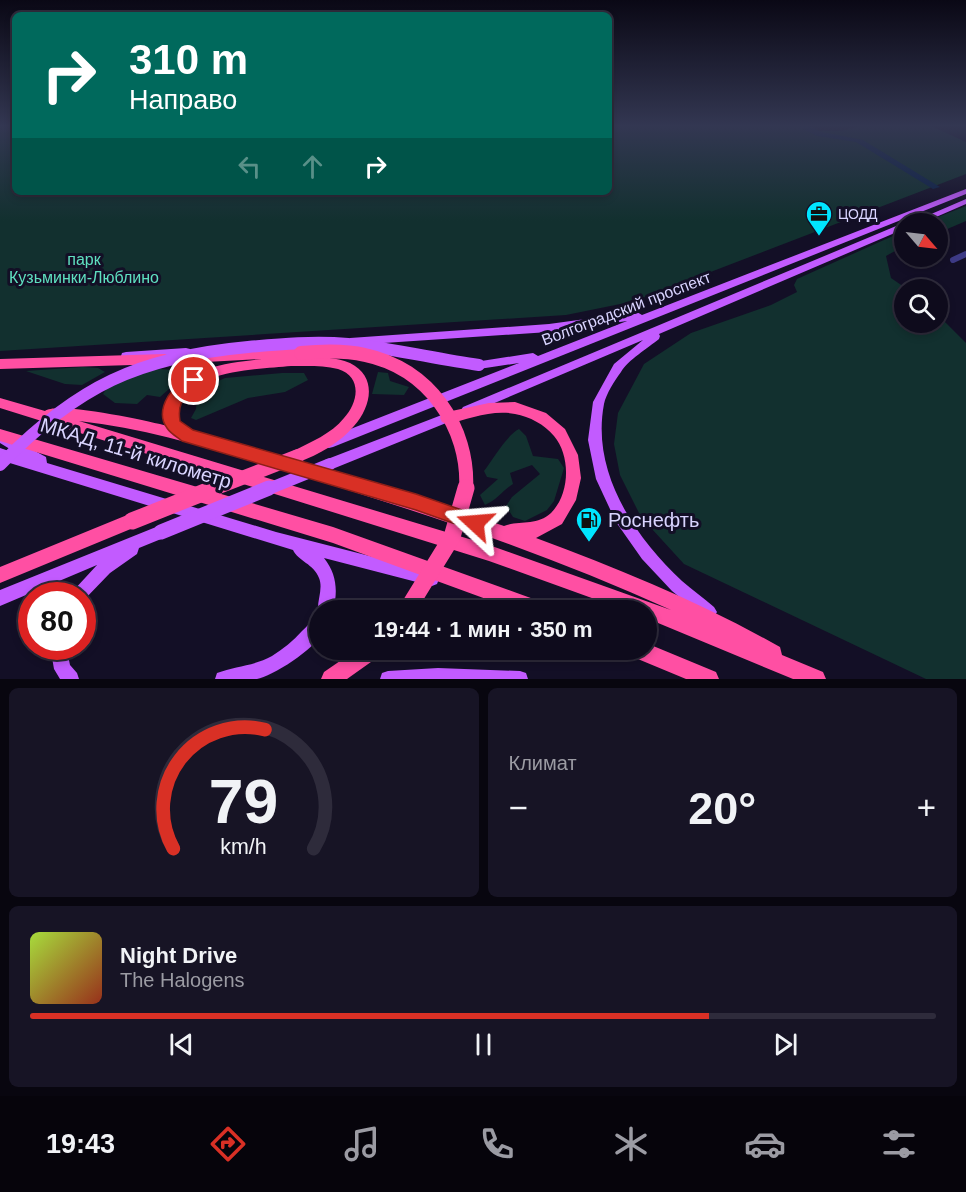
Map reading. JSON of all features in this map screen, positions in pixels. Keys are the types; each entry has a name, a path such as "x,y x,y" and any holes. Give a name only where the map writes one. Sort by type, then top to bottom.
{"highway":[{"path":"0,364 356,353 399,366 427,385 443,403 458,429 466,488 458,520 443,554 413,600"},
{"path":"0,575 298,456 336,434 360,408 364,390 361,381 352,371 334,363 309,362 242,366 207,374 182,388 173,400 170,418 176,429 188,436"},
{"name":"МКАД, 11-й километр","path":"0,403 327,501 489,553 657,613 818,679"},
{"path":"447,418 486,409 518,409 548,422 568,446 574,464 575,480 562,511 548,524 527,532 495,530"},
{"path":"27,411 100,417 188,436 416,502 638,586 731,628 818,679"},
{"name":"МКАД, 11-й километр","path":"0,436 260,512 512,600"},
{"path":"657,657 709,679"},
{"path":"331,679 357,660"}],"main road":[{"name":"Волгоградский проспект","path":"298,456 966,191"},
{"path":"938,213 966,201"},
{"name":"Волгоградский проспект","path":"161,532 447,418 894,230"},
{"path":"80,360 549,328 630,318 669,308"},
{"path":"693,314 636,348 622,360 602,393 596,412 595,438 604,486 615,511 635,540 659,571 692,600 731,628"},
{"path":"0,465 44,420 73,399 131,369 162,358 194,352 300,343 357,345 479,364 551,355"},
{"path":"0,436 31,456 74,476"},
{"path":"0,454 276,539 387,569 491,592"},
{"path":"92,582 105,568 161,532"},
{"path":"0,598 161,532"},
{"path":"276,539 313,556 326,570 329,593 327,600"},
{"path":"223,679 242,677 273,666 295,651 309,635"},
{"path":"60,660 62,669 71,679"},
{"path":"388,679 438,676 520,679"}],"street":[{"path":"953,260 966,254"}],"green space":[{"name":"парк Кузьминки-Люблино","path":"0,158 12,158 12,195 612,195 612,158 966,158 966,174 635,301 566,315 0,351"},
{"path":"966,206 966,221 948,229 948,213"},
{"path":"894,235 894,252 886,256 891,278 894,280 894,333 948,333 948,325 966,343 966,679 926,679 684,564 641,517 620,475 614,444 618,413 644,364 691,333 771,305 797,292 794,285 797,279"},
{"path":"98,368 105,372 82,385 65,384 26,371"},
{"path":"160,369 176,370 178,381 160,397 147,395 137,404 115,403 103,394 121,379 136,373"},
{"path":"378,372 388,373 390,381 409,387 404,395 372,394"},
{"path":"304,373 308,380 285,392 248,398 196,420 191,418 196,409 197,399 214,383 225,378"},
{"path":"519,429 526,436 533,456 558,459 564,468 554,501 547,510 525,521 513,517 506,506 512,497 540,474 532,465 510,473 513,484 489,503 485,505 480,495 498,479 487,477 484,471 505,442"}],"waterway":[{"path":"886,158 936,187"}],"place":[{"name":"ЦОДД","path":"819,237"},
{"name":"Роснефть","path":"589,543"}],"route":[{"path":"194,380 182,388 173,400 170,410 170,418 176,429 188,436 416,502 475,523"}]}
